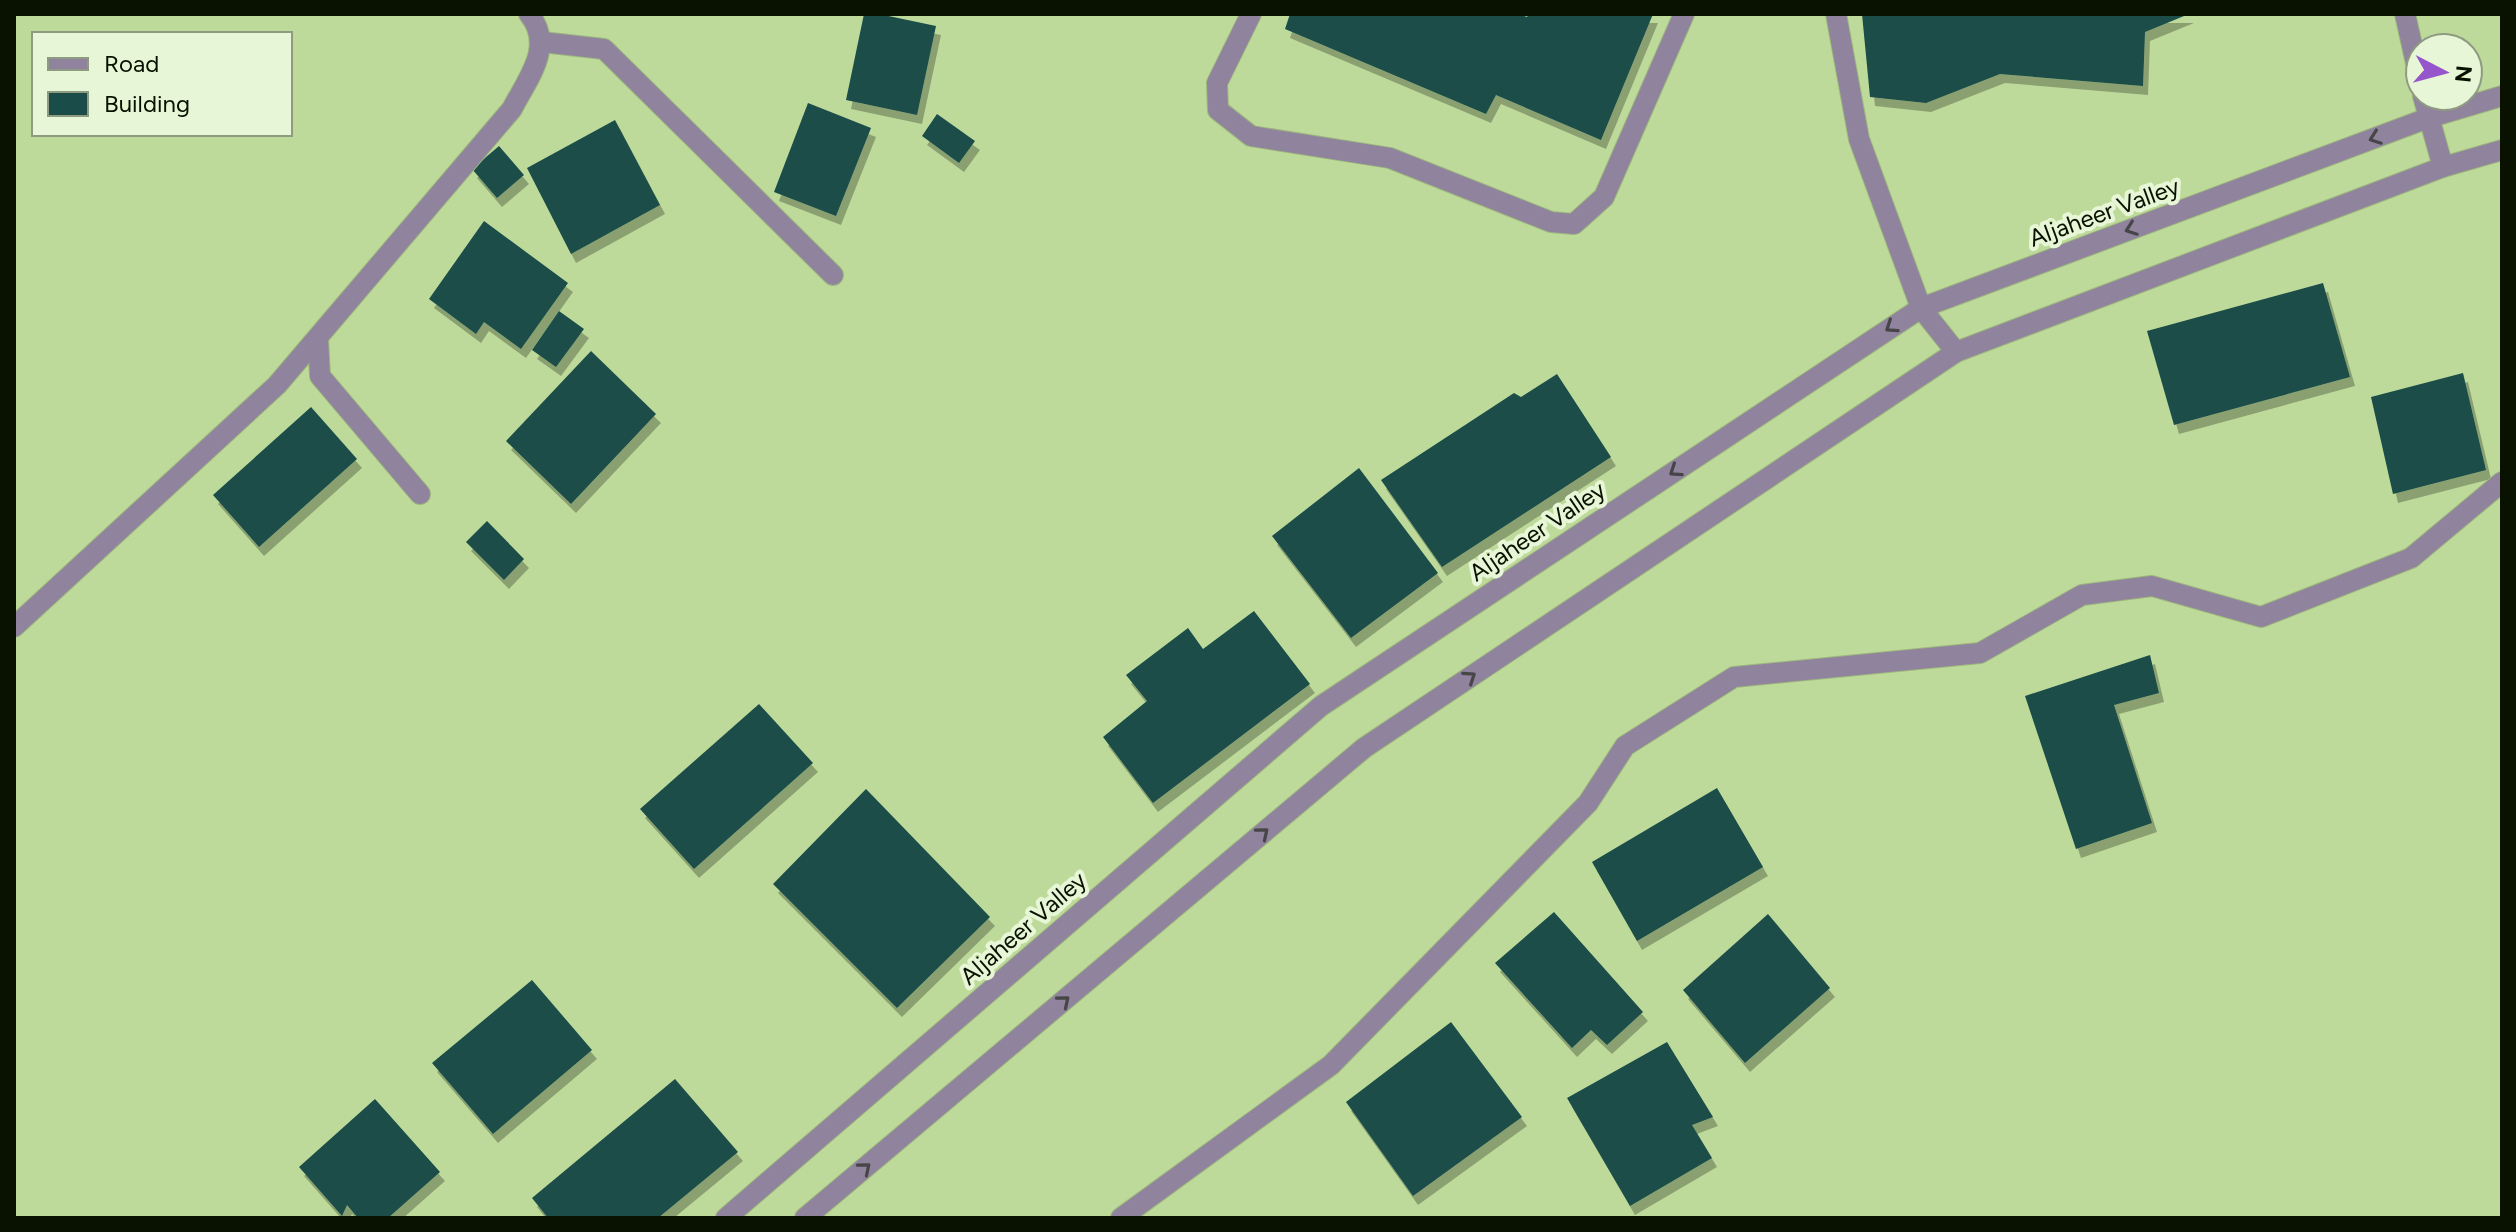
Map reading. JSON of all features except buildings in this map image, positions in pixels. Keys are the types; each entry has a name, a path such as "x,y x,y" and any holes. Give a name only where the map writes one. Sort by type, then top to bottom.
{"street":[{"path":"14,627 277,385 512,109 536,63 542,42 538,25 529,14"},
{"path":"1251,14 1217,83 1218,110 1251,136 1390,158 1551,222 1574,224 1604,197 1684,14"},
{"path":"1836,14 1859,139 1921,308 1956,352"},
{"path":"542,42 604,49 833,275"},
{"name":"Aljaheer Valley","path":"726,1218 1321,706 1921,308 2428,118 2502,96"},
{"path":"2427,112 2443,167"},
{"path":"805,1218 1364,748 1956,352 2443,167 2502,150"},
{"path":"318,339 320,376 420,494"},
{"path":"1121,1218 1331,1065 1588,803 1625,746 1734,677 1980,653 2082,595 2152,586 2261,617 2411,558 2502,482"}]}
